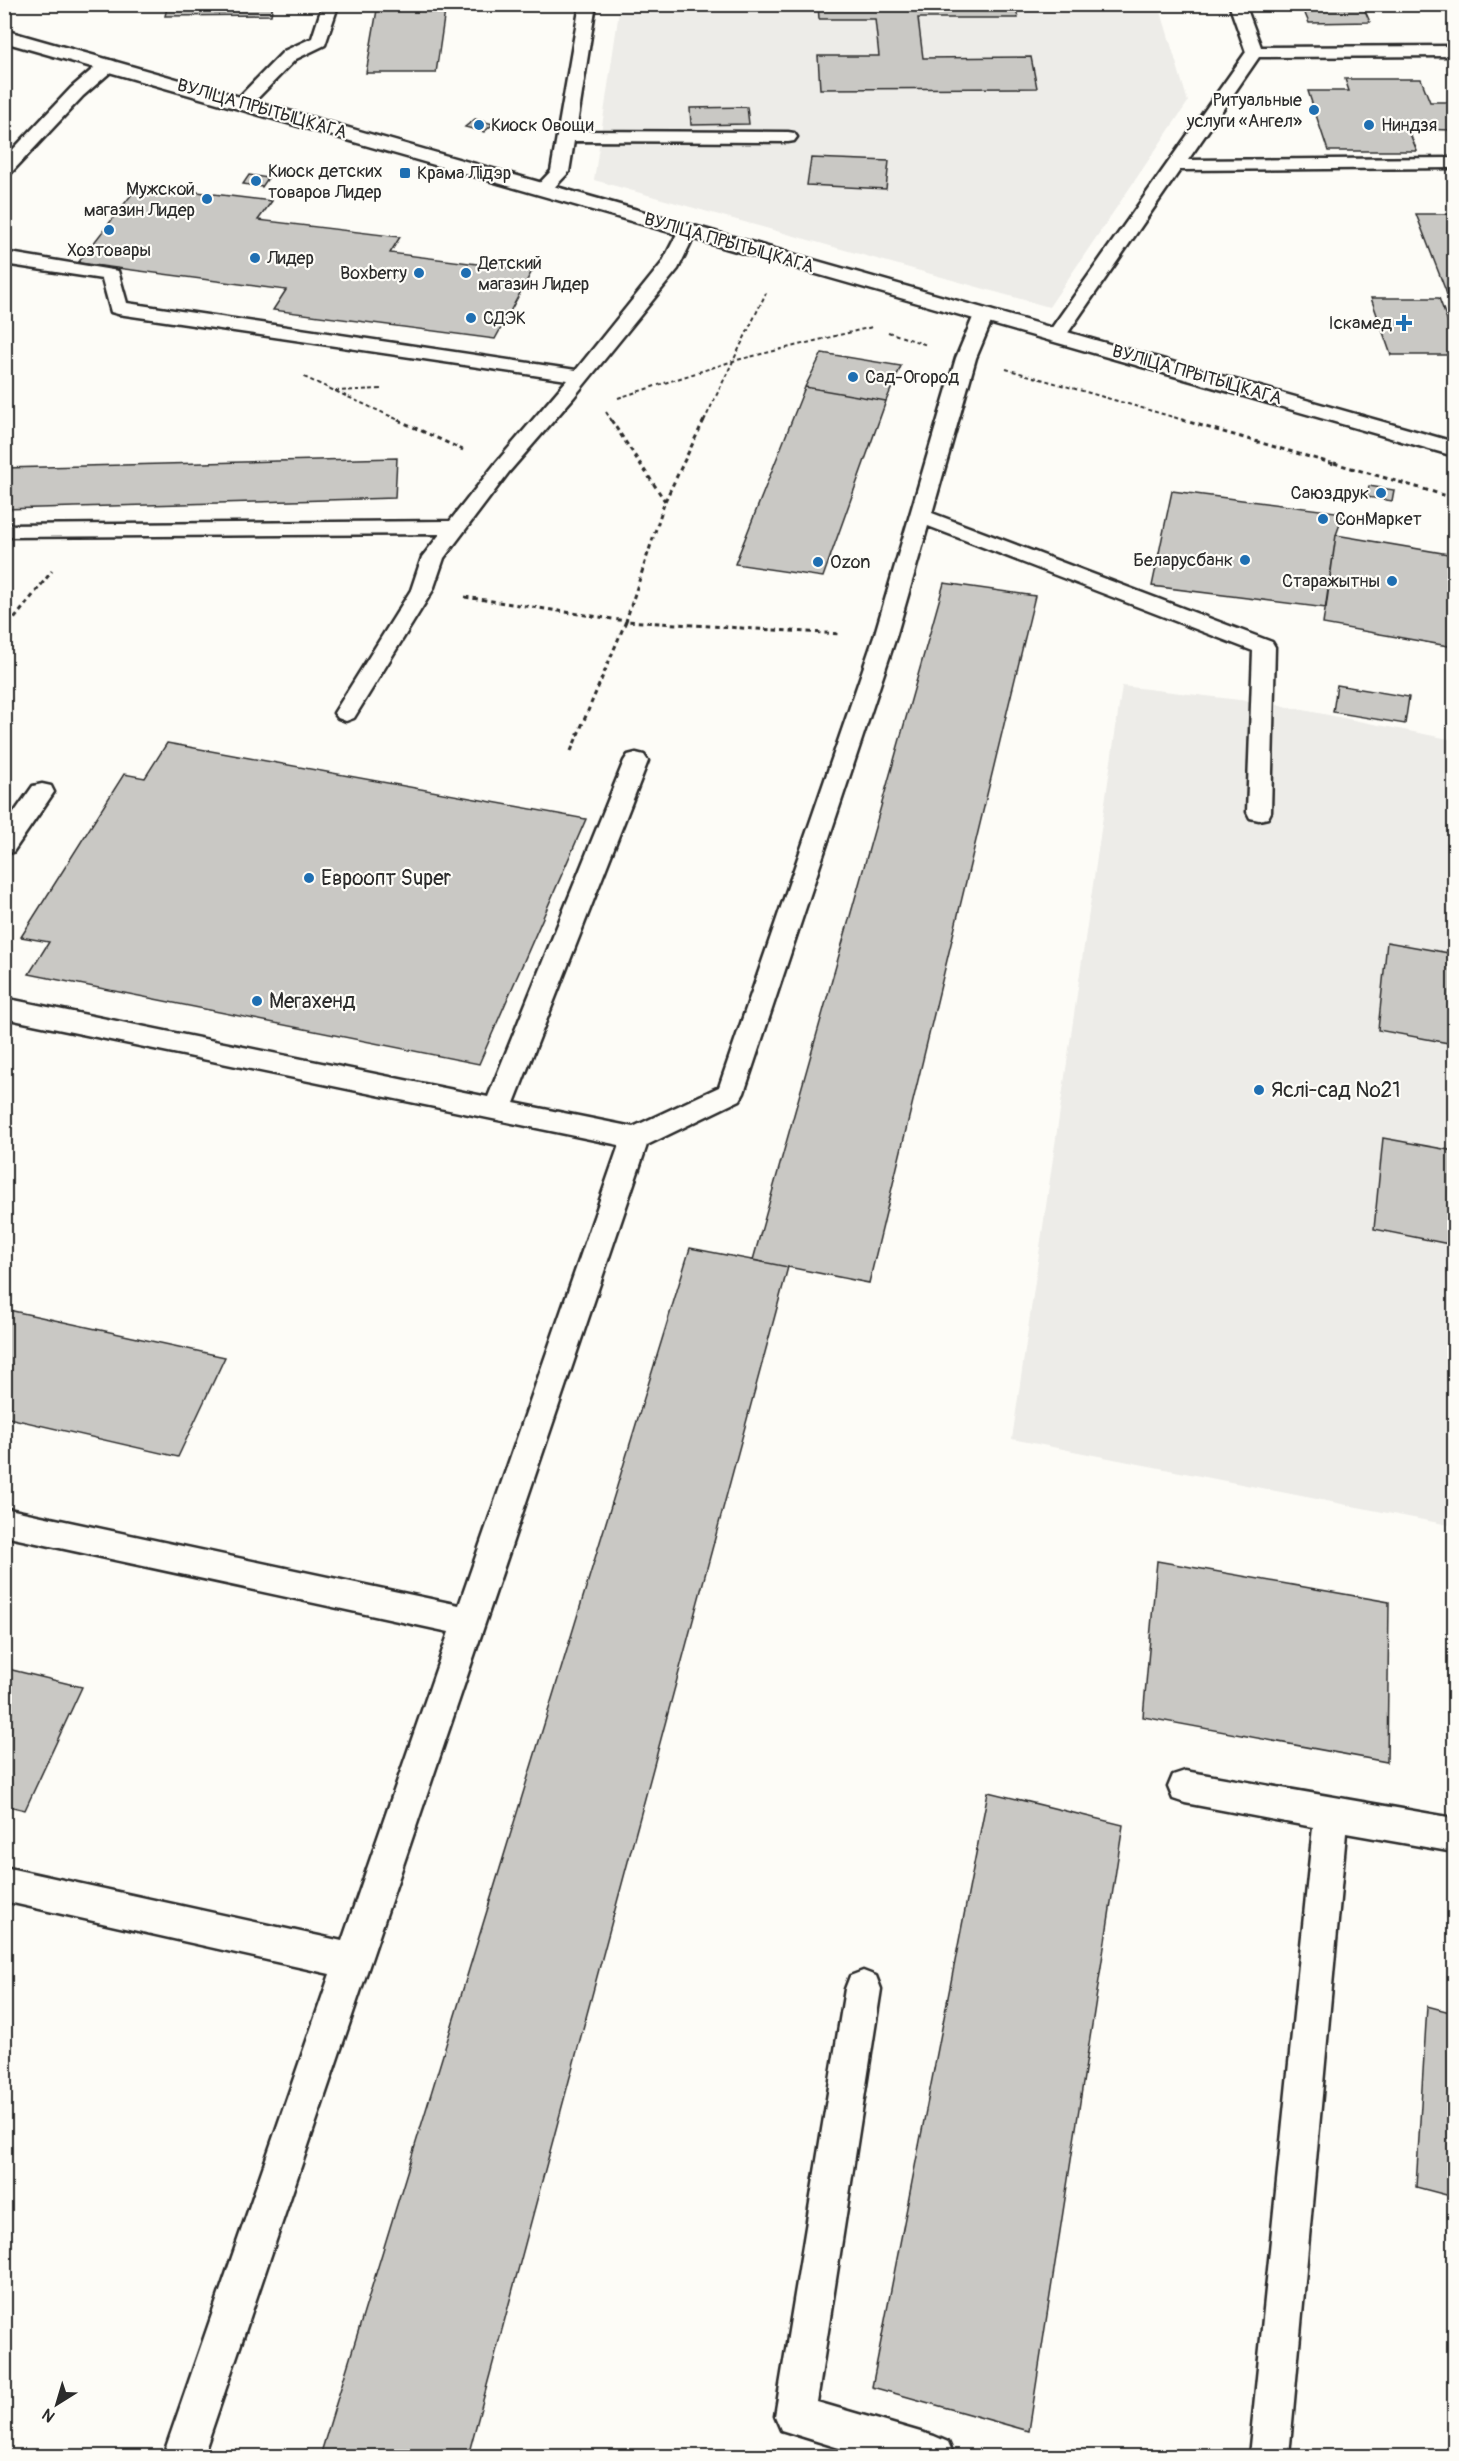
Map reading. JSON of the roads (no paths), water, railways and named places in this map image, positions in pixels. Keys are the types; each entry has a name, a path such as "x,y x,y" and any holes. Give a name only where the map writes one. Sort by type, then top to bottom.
{"street":[{"name":"ВУЛІЦА ПРЫТЫЦКАГА","path":"4,36 1455,449"}],"lane":[{"path":"543,189 560,172 588,4"},
{"path":"1237,4 1254,52"},
{"path":"243,103 290,55 319,41 330,6"},
{"path":"1254,52 1455,51"},
{"path":"1056,336 1254,52"},
{"path":"4,170 77,92 108,64"},
{"path":"566,135 788,136"},
{"path":"1175,165 1455,163"},
{"path":"346,713 422,590 433,557 502,468 672,265 687,232"},
{"path":"4,258 111,275 118,308 579,376"},
{"path":"4,1008 635,1138 730,1093 885,637 966,358 984,315"},
{"path":"920,516 1264,647 1259,812"},
{"path":"4,531 456,527"},
{"path":"497,1110 636,761"},
{"path":"4,846 42,792"},
{"path":"183,2457 635,1138"},
{"path":"4,1522 469,1622"},
{"path":"1185,1787 1455,1835"},
{"path":"1269,2457 1331,1814"},
{"path":"4,1884 353,1960"},
{"path":"863,1989 795,2416 934,2457"}],"place":[{"name":"Ритуальные услуги «Ангел»","path":"1314,110"},
{"name":"Киоск Овощи","path":"479,125"},
{"name":"Ниндзя","path":"1369,125"},
{"name":"Крама Лідэр","path":"405,173"},
{"name":"Киоск детских товаров Лидер","path":"256,181"},
{"name":"Мужской магазин Лидер","path":"207,199"},
{"name":"Хозтовары","path":"109,230"},
{"name":"Лидер","path":"255,258"},
{"name":"Boxberry","path":"419,273"},
{"name":"Детский магазин Лидер","path":"466,273"},
{"name":"СДЭК","path":"471,318"},
{"name":"Іскамед","path":"1404,323"},
{"name":"Сад-Огород","path":"853,377"},
{"name":"Саюздрук","path":"1381,493"},
{"name":"СонМаркет","path":"1323,519"},
{"name":"Беларусбанк","path":"1245,560"},
{"name":"Ozon","path":"818,562"},
{"name":"Старажытны","path":"1392,581"},
{"name":"Евроопт Super","path":"309,878"},
{"name":"Мегахенд","path":"257,1001"},
{"name":"Яслі-сад №21","path":"1259,1090"}]}
